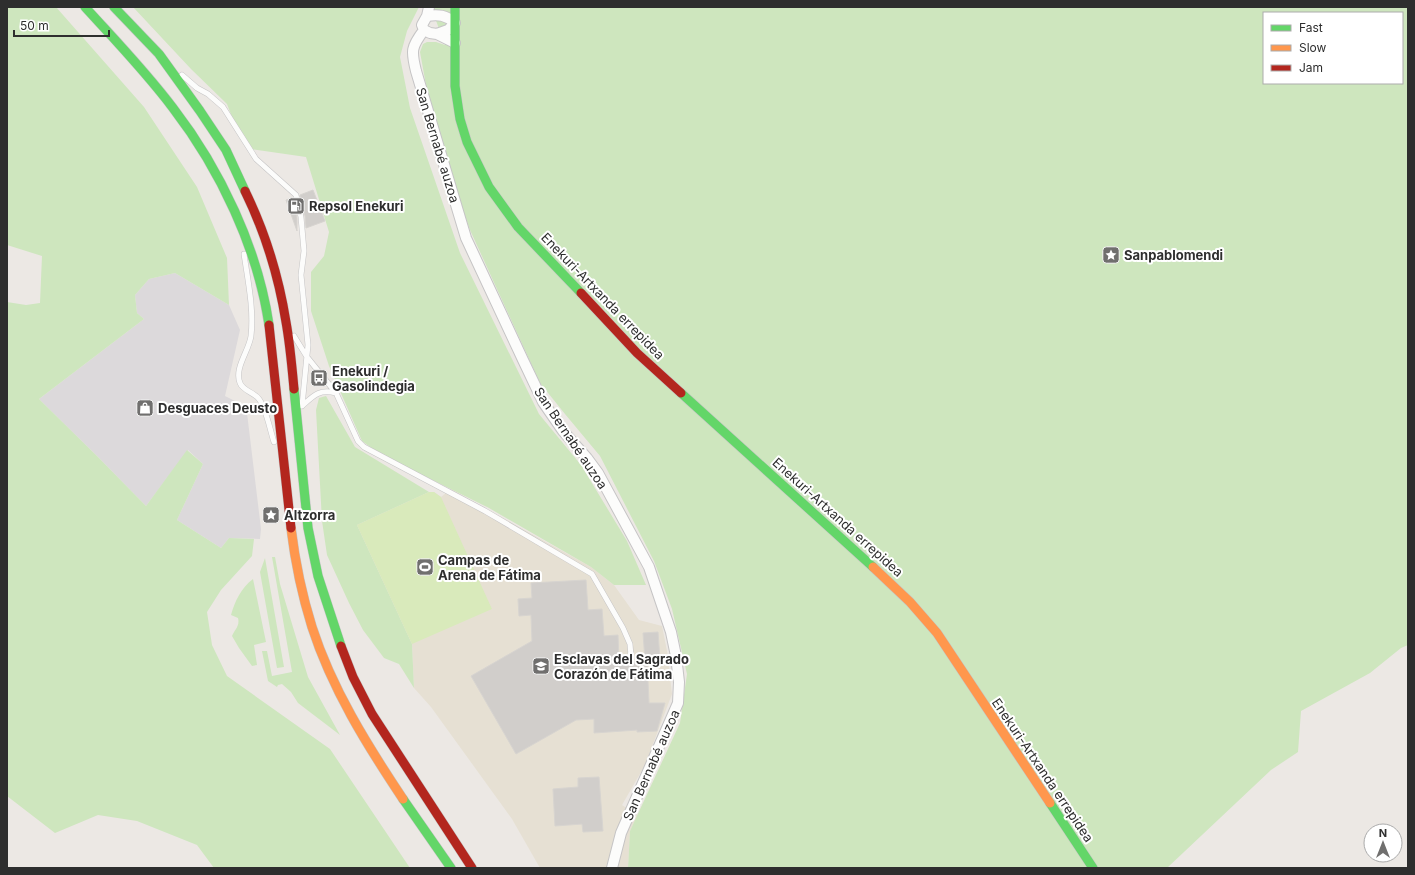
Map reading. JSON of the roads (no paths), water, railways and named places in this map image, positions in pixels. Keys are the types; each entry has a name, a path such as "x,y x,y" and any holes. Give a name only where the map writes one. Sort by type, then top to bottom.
{"main road":[{"path":"85,7 153,82 184,122 198,142 225,189 240,223 255,267 269,323 290,530 300,584 318,645 335,687 374,756 451,868"},
{"path":"114,7 159,54 200,111 229,157 252,205 273,264 286,321 308,528 318,576 337,637 353,677 372,714 472,868"},
{"name":"Enekuri-Artxanda errepidea","path":"455,7 456,86 460,119 467,142 489,187 518,228 637,353 906,596 936,633 1093,868"}],"street":[{"path":"437,34 448,30 455,23 443,15 428,12 422,25 424,30 437,34 455,43"},
{"name":"San Bernabé auzoa","path":"424,30 414,42 414,64 466,238 544,402 563,431 587,458 598,474 649,567 672,632 679,682 678,703 621,833 612,868"}],"lane":[{"path":"159,54 197,88 208,94 222,107 256,159 296,195 301,217 304,251 301,275 308,345 302,406 297,418"},
{"path":"240,223 251,313 251,337 239,373 240,383 244,388 252,392 259,399 275,446"},
{"path":"286,321 307,357 336,392 358,441 364,447 485,511 592,574 623,628 630,644 632,656"},
{"path":"302,406 313,396 321,392 336,392"},
{"path":"277,452 284,473"}],"place":[{"name":"Repsol Enekuri","path":"296,206"},
{"name":"Sanpablomendi","path":"1111,255"},
{"name":"Enekuri / Gasolindegia","path":"319,378"},
{"name":"Desguaces Deusto","path":"145,408"},
{"name":"Altzorra","path":"271,515"},
{"name":"Campas de Arena de Fátima","path":"425,567"},
{"name":"Esclavas del Sagrado Corazón de Fátima","path":"541,666"}]}
